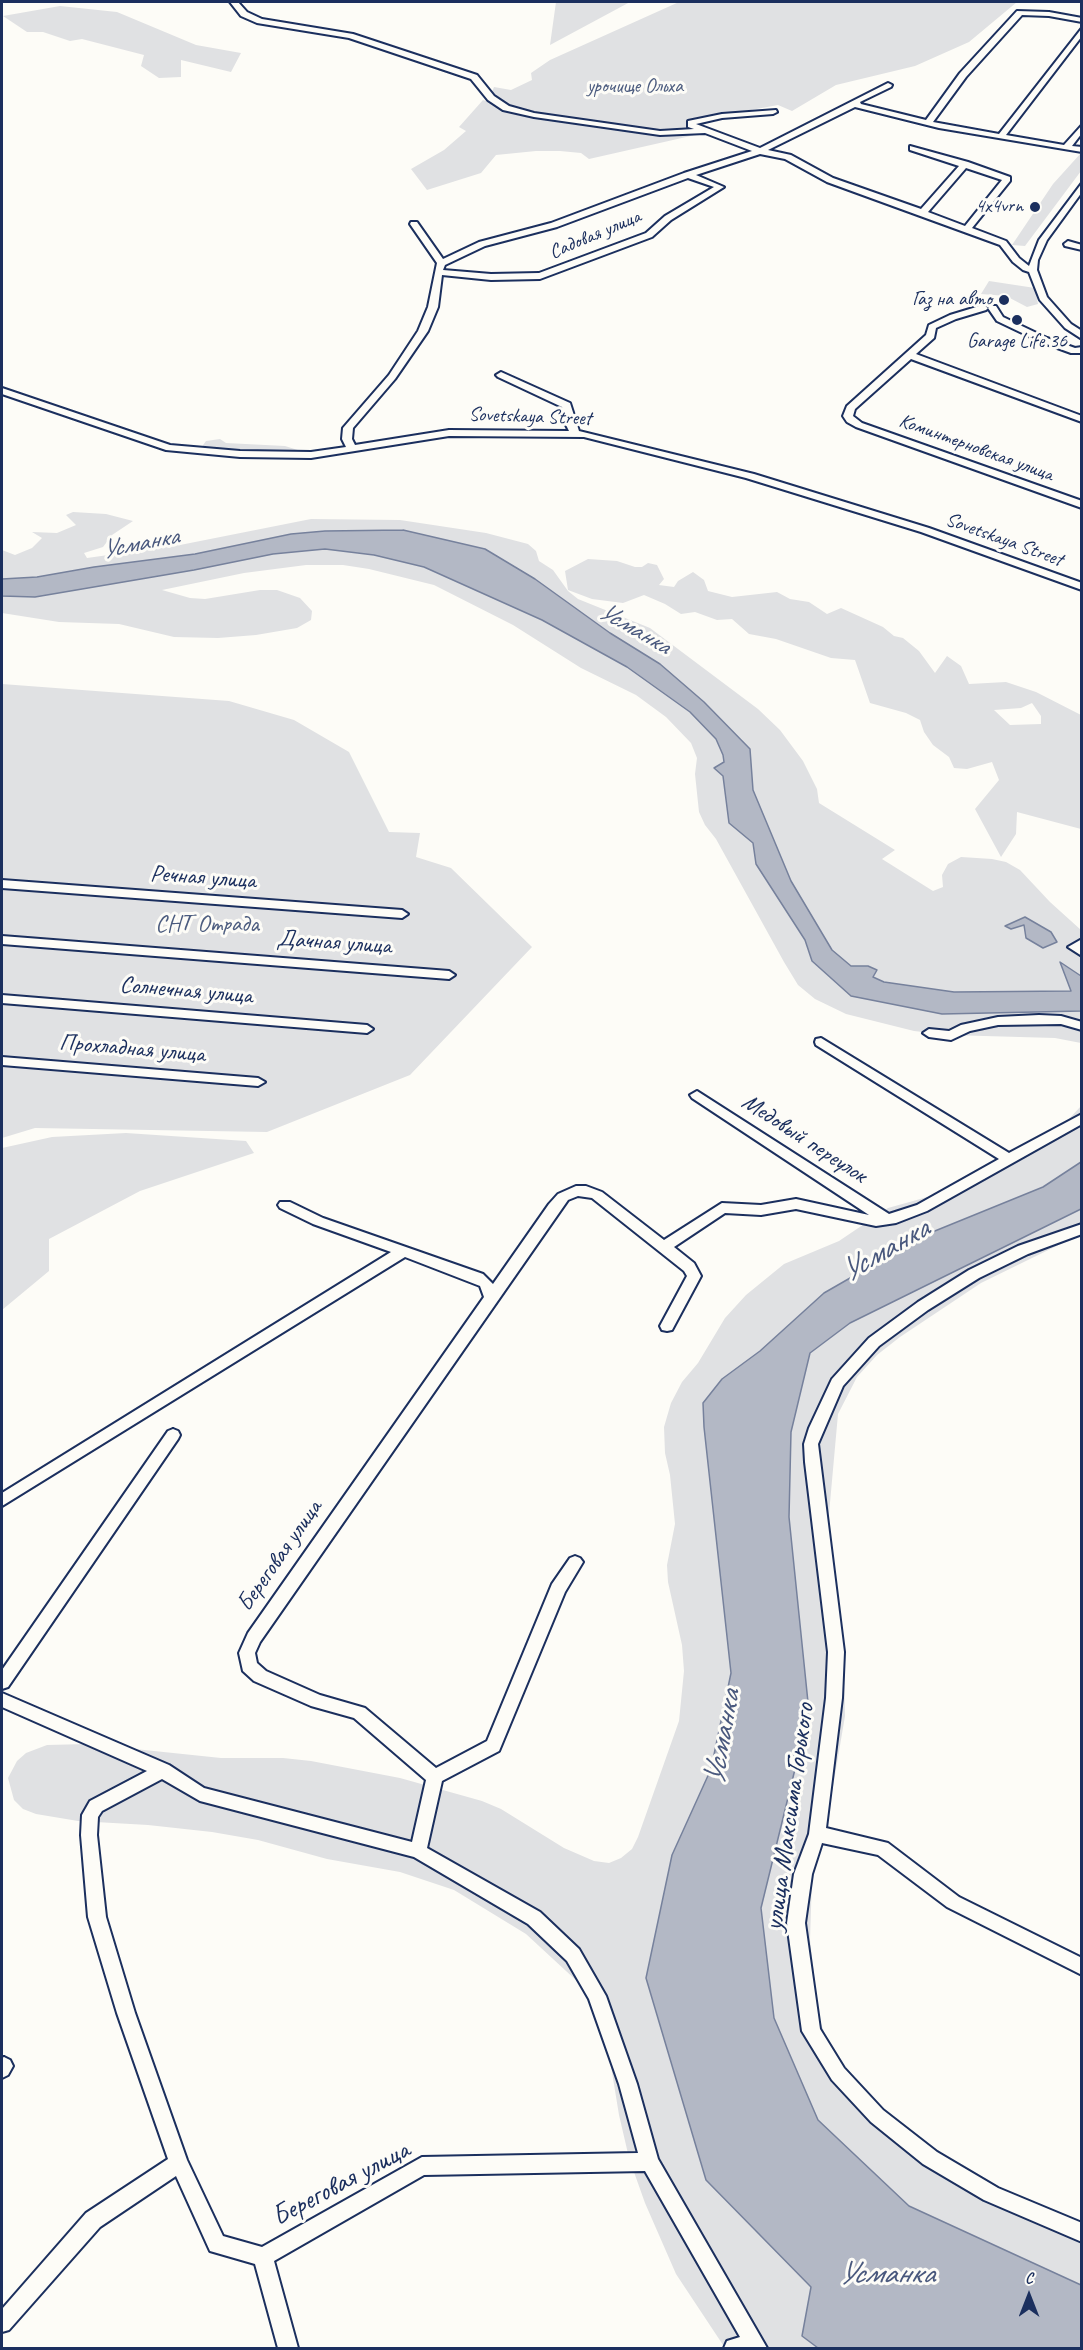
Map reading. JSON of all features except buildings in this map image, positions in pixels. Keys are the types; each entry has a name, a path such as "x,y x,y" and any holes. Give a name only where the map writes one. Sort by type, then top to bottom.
{"street":[{"path":"234,2 243,14 254,19 350,36 474,77 491,98 506,108 534,115 660,133 705,131"},
{"path":"928,123 963,75 1020,13 1049,14 1082,20"},
{"path":"1001,136 1082,30"},
{"name":"Садовая улица","path":"440,268 482,244 554,225 687,175 760,151 888,85"},
{"path":"857,103 858,106 928,123 1082,150"},
{"path":"773,112 722,116 691,123 691,125 760,151 788,158 820,176 1003,243 1016,260 1033,270"},
{"path":"1066,148 1082,127"},
{"path":"913,148 1007,179 967,229"},
{"path":"923,213 965,164"},
{"name":"Садовая улица","path":"440,268 491,277 540,276 553,272 649,235 668,218 720,187 687,175"},
{"path":"1082,185 1043,240 1034,260 1033,270 1043,298 1068,326 1082,336"},
{"path":"352,449 347,439 348,428 392,377 423,331 433,308 440,268 414,224"},
{"path":"1068,244 1082,248"},
{"path":"909,355 932,336 932,327 953,317 988,308 1000,319 1044,340 1074,351 1082,350"},
{"path":"909,355 1082,419"},
{"name":"Коминтерновская улица","path":"909,355 894,371 850,408 849,420 1082,505"},
{"path":"501,375 567,405 570,423 575,433"},
{"name":"Sovetskaya Street","path":"2,391 169,448 240,454 311,455 449,433 575,433 750,476 924,530 1082,587"},
{"name":"Речная улица","path":"2,884 402,914"},
{"name":"Дачная улица","path":"2,940 449,975"},
{"name":"Солнечная улица","path":"2,999 367,1029"},
{"path":"929,1033 951,1036 966,1028 998,1021 1039,1019 1061,1020 1082,1026"},
{"path":"821,1042 1010,1159"},
{"name":"Прохладная улица","path":"2,1061 258,1082"},
{"name":"Медовый переулок","path":"697,1095 886,1219"},
{"path":"664,1247 722,1208 761,1210 796,1204 866,1219 886,1219 922,1208 1082,1118"},
{"name":"Береговая улица","path":"435,1777 359,1713 317,1701 260,1676 249,1666 247,1653 254,1638 490,1298 563,1197 576,1191 586,1191 597,1196 689,1267 694,1276 667,1326"},
{"path":"285,1205 318,1221 478,1278 486,1283 490,1298"},
{"name":"улица Максима Горького","path":"1081,1229 1023,1250 974,1274 923,1306 874,1342 837,1383 816,1428 812,1444 812,1462 836,1652 834,1698 818,1834 803,1874 796,1923 811,2031 838,2074 877,2116 930,2158 991,2194 1082,2233"},
{"path":"2,1500 404,1251"},
{"path":"2,1683 173,1435"},
{"path":"418,1851 435,1777 493,1746 558,1589 575,1562"},
{"path":"2,1700 162,1770 200,1794 418,1851 534,1918 573,1955 597,1996 628,2084 650,2162 756,2346 734,2349"},
{"path":"162,1770 96,1806 90,1815 89,1835 97,1917 126,2013 179,2163 217,2244 263,2256"},
{"path":"818,1834 882,1848 952,1902 1082,1967"},
{"name":"Береговая улица","path":"288,2349 263,2256 422,2166 650,2162"},
{"path":"2,2322 93,2220 179,2163"}],"green space":[{"name":"урочище Ольха","path":"556,2 630,2 550,45"},
{"name":"урочище Ольха","path":"679,2 1017,2 969,42 915,66 836,85 792,111 778,105 686,122 695,135 589,159 581,153 560,151 496,155 481,173 427,190 411,169 444,150 466,131 459,127 483,100 488,102 494,87 511,90 532,80 531,73 550,60"},
{"path":"60,6 117,12 196,45 241,53 231,72 181,60 181,77 159,78 141,66 144,55 82,39 70,41 43,32 27,32 3,16"},
{"path":"1081,153 1081,171 1025,246 1012,245 1053,184"},
{"path":"989,281 1035,288 1038,304 1027,307 1006,296 981,294"},
{"path":"220,439 226,443 285,446 301,451 229,451 201,448 206,441"},
{"path":"73,512 106,514 133,521 112,535 103,547 84,553 87,558 180,545 311,519 400,520 486,533 528,544 536,551 539,561 553,570 568,591 578,599 650,628 758,709 780,730 803,761 817,789 819,803 895,850 882,859 933,891 943,887 942,875 948,864 961,857 1006,862 1020,870 1081,930 1081,1043 1055,1038 949,1035 914,1031 846,1014 815,999 798,985 716,839 705,825 699,812 695,774 697,758 691,743 666,717 636,695 581,668 513,625 434,585 369,569 343,565 306,565 244,573 162,590 190,598 205,599 260,590 277,590 300,598 312,611 311,620 297,628 218,638 174,637 119,624 59,622 2,613 2,550 15,555 32,548 42,538 32,532 57,533 76,525 66,515"},
{"path":"588,559 617,561 635,567 642,567 648,563 657,565 664,579 659,585 674,587 678,581 693,572 704,580 708,591 732,597 777,592 790,599 809,602 827,614 841,608 883,627 894,636 903,638 919,651 935,673 947,656 961,666 969,684 1006,682 1036,692 1081,715 1081,829 1017,812 1016,834 1001,857 975,809 999,780 992,762 967,769 954,768 949,757 933,745 924,732 920,720 906,713 870,703 855,660 831,658 776,639 749,634 732,619 717,620 695,612 681,614 644,595 623,603 592,599 568,590 565,571","holes":["1032,703 1041,716 1041,724 1010,725 994,710 1021,708"]},
{"name":"СНТ Отрада","path":"2,684 229,701 294,720 349,752 389,832 420,833 416,857 451,868 532,947 410,1075 267,1132 35,1128 2,1138"},
{"path":"1081,1106 1081,1234 981,1283 900,1337 877,1355 857,1377 838,1414 828,1525 844,1661 845,1716 827,1822 812,1877 810,1940 819,2018 828,2043 860,2097 905,2141 1081,2240 1081,2348 725,2348 676,2274 645,2203 629,2158 611,2066 594,2008 579,1983 526,1934 454,1890 400,1872 327,1859 258,1840 212,1832 78,1821 36,1814 23,1809 14,1800 8,1778 17,1761 26,1753 47,1745 87,1744 221,1758 283,1758 311,1761 400,1778 482,1801 501,1809 564,1848 594,1861 609,1863 621,1858 632,1849 638,1837 679,1721 684,1671 682,1645 668,1582 667,1565 675,1524 670,1475 665,1453 664,1427 671,1403 682,1382 698,1363 725,1318 746,1295 784,1264 839,1241 888,1208 938,1194 1051,1132 1068,1120"},
{"path":"126,1133 246,1141 254,1153 140,1191 49,1239 49,1271 2,1310 2,1148 52,1137"}],"water":[{"name":"Усманка","path":"403,530 485,549 535,579 610,633 660,664 704,702 750,749 753,790 791,881 832,950 851,966 868,966 877,970 873,977 884,982 954,992 1071,991 1060,962 1081,976 1081,1011 942,1014 851,996 812,961 805,940 756,864 753,843 729,823 723,776 714,768 724,762 723,755 716,739 690,712 627,667 542,620 424,567 374,555 325,549 273,554 35,597 2,596 2,579 37,577 195,554 291,534"},
{"path":"1025,917 1051,932 1057,942 1043,948 1026,938 1024,925 1011,929 1005,926"},
{"name":"Усманка","path":"1081,1162 1081,1209 850,1323 810,1353 791,1432 789,1517 809,1712 761,1908 774,2018 818,2120 909,2206 1081,2285 1081,2348 818,2348 802,2336 811,2287 706,2180 646,1978 672,1855 711,1769 731,1673 703,1403 722,1379 760,1351 824,1293 925,1235 1043,1187"}],"place":[{"name":"4x4vrn","path":"1035,207"},
{"name":"Газ на авто","path":"1004,300"},
{"name":"Garage Life 36","path":"1017,320"}]}
